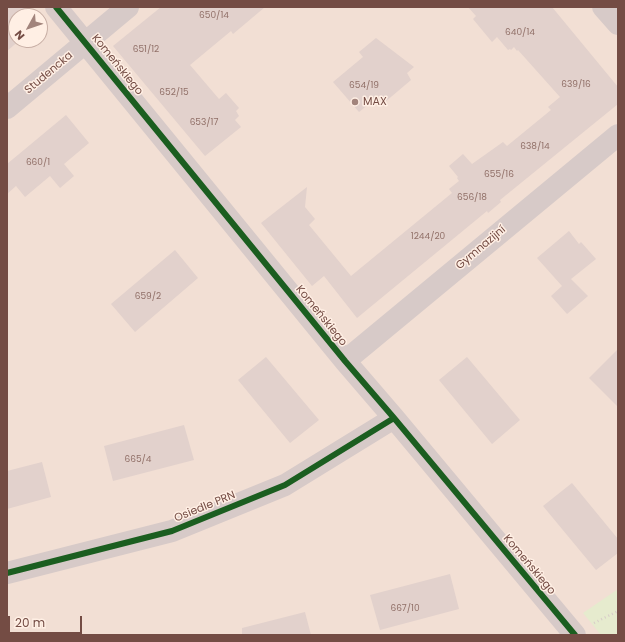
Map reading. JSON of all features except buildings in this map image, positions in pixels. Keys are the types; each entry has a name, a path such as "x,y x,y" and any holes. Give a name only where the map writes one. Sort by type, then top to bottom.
{"street":[{"name":"Komeńskiego","path":"56,7 345,361 394,418 572,634"},
{"name":"Studencka","path":"7,108 128,7"},
{"path":"604,7 618,24"},
{"name":"Gymnazijní","path":"345,361 618,135"},
{"name":"Osiedle PRN","path":"7,573 172,531 285,485 394,418"}],"shaded area":[{"path":"7,7 618,7 618,635 7,635"}],"green space":[{"path":"618,589 618,635 601,635 583,613"}],"cycle path":[{"path":"56,7 345,361 575,635"},
{"path":"7,573 172,531 285,485 394,418"}],"place":[{"name":"MAX","path":"355,102"}]}
